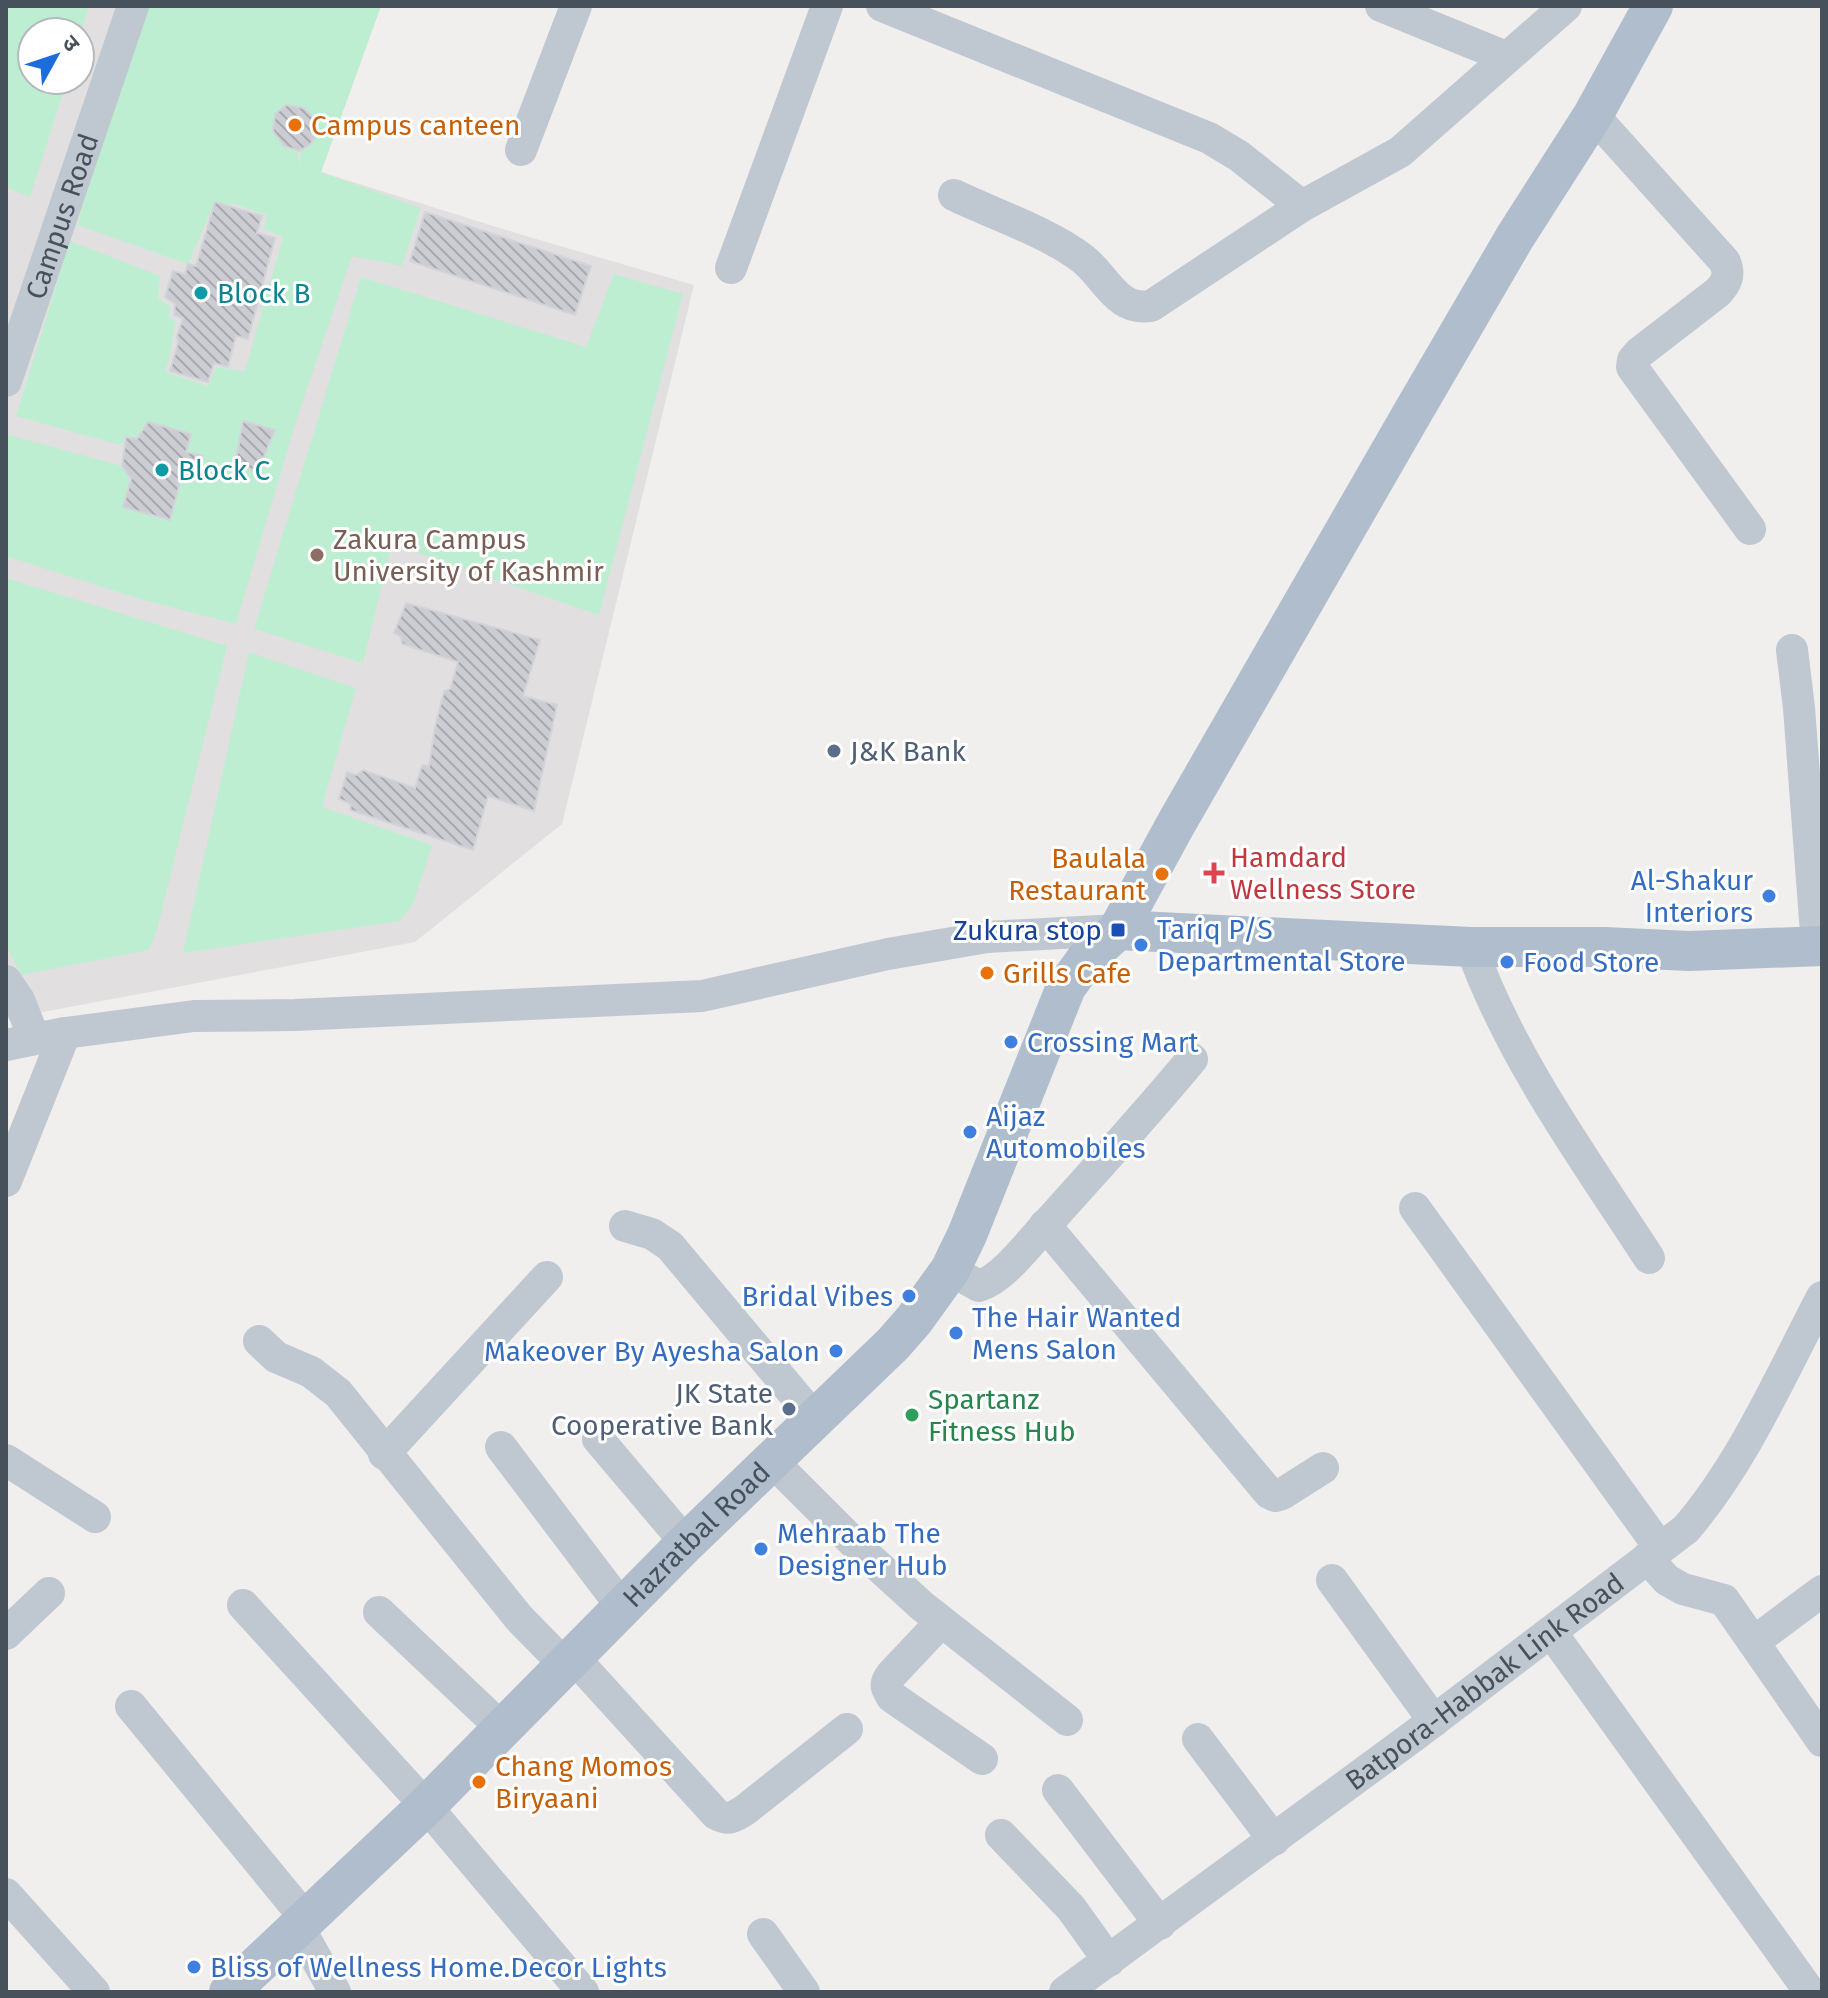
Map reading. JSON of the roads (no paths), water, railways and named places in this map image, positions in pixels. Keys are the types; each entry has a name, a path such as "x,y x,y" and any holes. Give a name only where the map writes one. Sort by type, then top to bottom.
{"main road":[{"name":"Hazratbal Road","path":"229,1992 504,1730 686,1543 816,1420 914,1320 950,1270 979,1206 1066,987 1087,958 1118,930 1177,822 1515,237 1593,115 1646,9"},
{"path":"1118,930 1471,947 1604,947 1689,951 1819,946"}],"street":[{"name":"Campus Road","path":"6,381 133,6"},
{"path":"521,150 576,6"},
{"path":"731,268 827,6"},
{"path":"882,6 1209,138 1239,156 1302,206"},
{"path":"1381,6 1506,57"},
{"path":"954,195 1072,251 1093,268 1125,303 1138,308 1151,306 1302,206 1400,152 1566,6"},
{"path":"1593,115 1725,262 1729,272 1727,282 1718,292 1639,353 1632,367 1750,529"},
{"path":"1792,650 1819,946"},
{"path":"35,1039 194,1016 295,1015 702,996 888,954 987,937 1118,930"},
{"path":"1471,947 1495,1006 1527,1070 1649,1258"},
{"path":"6,981 19,1000 35,1039 6,1181"},
{"path":"950,1270 979,1286 988,1283 1019,1255 1117,1148 1192,1059"},
{"path":"1415,1208 1654,1553 1667,1580 1683,1589 1724,1600 1822,1741"},
{"path":"1045,1225 1269,1493 1275,1496 1282,1494 1323,1468"},
{"path":"625,1226 652,1234 670,1246 816,1420"},
{"path":"384,1454 547,1277"},
{"name":"Batpora-Habbak Link Road","path":"1065,1992 1434,1721 1686,1529 1709,1503 1735,1460 1822,1297"},
{"path":"259,1341 276,1357 324,1380 338,1393 519,1618 570,1662 716,1814 725,1819 745,1810 847,1729"},
{"path":"598,1439 686,1543"},
{"path":"501,1447 622,1607"},
{"path":"6,1460 95,1517"},
{"path":"772,1461 865,1554 941,1622 1067,1720"},
{"path":"1332,1580 1434,1721"},
{"path":"1755,1641 1822,1591"},
{"path":"6,1634 49,1593"},
{"path":"243,1605 426,1806 583,1992"},
{"path":"379,1612 504,1730"},
{"path":"941,1622 891,1675 886,1688 892,1697 982,1759"},
{"path":"1551,1632 1810,1992"},
{"path":"131,1706 302,1922 335,1992"},
{"path":"1198,1739 1274,1840"},
{"path":"1058,1790 1160,1924"},
{"path":"1001,1835 1041,1873 1109,1961"},
{"path":"6,1894 94,1992"},
{"path":"763,1934 804,1992"}],"place":[{"name":"Campus canteen","path":"295,125"},
{"name":"Block B","path":"201,293"},
{"name":"Block C","path":"162,470"},
{"name":"Zakura Campus University of Kashmir","path":"317,555"},
{"name":"J&K Bank","path":"834,751"},
{"name":"Hamdard Wellness Store","path":"1214,873"},
{"name":"Baulala Restaurant","path":"1162,874"},
{"name":"Al-Shakur Interiors","path":"1769,896"},
{"name":"Zukura stop","path":"1118,930"},
{"name":"Tariq P/S Departmental Store","path":"1141,945"},
{"name":"Food Store","path":"1507,962"},
{"name":"Grills Cafe","path":"987,973"},
{"name":"Crossing Mart","path":"1011,1042"},
{"name":"Aijaz Automobiles","path":"970,1132"},
{"name":"Bridal Vibes","path":"909,1296"},
{"name":"The Hair Wanted Mens Salon","path":"956,1333"},
{"name":"Makeover By Ayesha Salon","path":"836,1351"},
{"name":"JK State Cooperative Bank","path":"789,1409"},
{"name":"Spartanz Fitness Hub","path":"912,1415"},
{"name":"Mehraab The Designer Hub","path":"761,1549"},
{"name":"Chang Momos Biryaani","path":"479,1782"},
{"name":"Bliss of Wellness Home.Decor Lights","path":"194,1967"}]}
